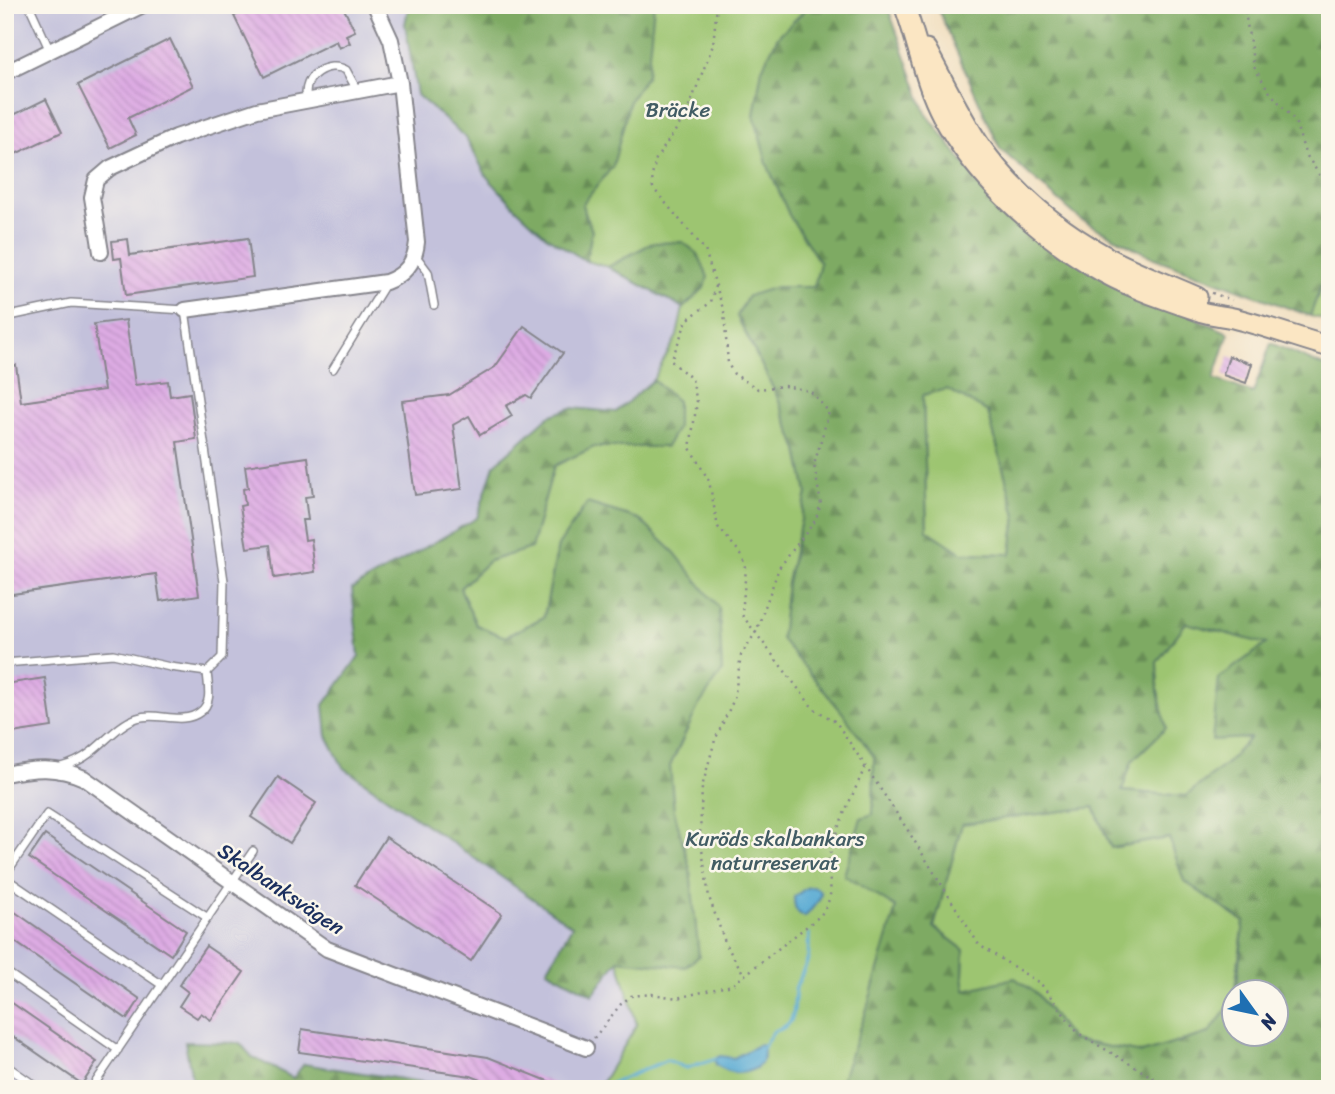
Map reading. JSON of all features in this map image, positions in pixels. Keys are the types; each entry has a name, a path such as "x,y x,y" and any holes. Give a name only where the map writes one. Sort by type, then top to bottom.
{"main road":[{"path":"907,13 962,117 982,148 1037,208 1076,238 1110,259 1210,303 1238,311 1330,348"}],"street":[{"path":"5,73 143,5"},
{"path":"186,310 386,282 399,277 416,256 417,242 400,83 391,40 375,5"},
{"path":"101,252 92,197 96,180 103,173 176,137 257,110 400,83"},
{"name":"Skalbanksvägen","path":"5,774 57,768 84,778 327,949 586,1048"}],"lane":[{"path":"29,5 50,51"},
{"path":"307,99 305,86 310,78 334,67 346,70 357,90"},
{"path":"416,256 428,272 434,305"},
{"path":"332,369 386,282"},
{"path":"5,317 71,303 186,310 224,581 222,657 207,672 209,697 200,713 178,719 150,716 133,719 87,756 57,768"},
{"path":"5,663 113,654 207,672"},
{"path":"162,985 5,876 47,814 208,918"},
{"path":"91,1089 253,851"},
{"path":"5,971 118,1050"},
{"path":"5,1065 40,1089"}],"path":[{"path":"717,5 713,45 709,57 686,115 656,159 652,176 653,188 705,250 724,312 728,364 734,374 758,389 784,386 810,391 829,412 814,465 821,504 815,521 779,568 756,632 741,654 734,699 715,740 702,787 700,836 709,897 726,945 745,976"},
{"path":"1244,5 1254,68 1269,91 1295,121 1305,153 1330,191"},
{"path":"715,283 710,302 687,320 671,361 692,379 697,402 690,448 709,481 718,527 742,555 746,568 742,615 813,708 836,722 907,829 978,945 1041,984 1079,1032 1167,1086 1167,1089"},
{"path":"1207,290 1238,311"},
{"path":"586,1048 621,1004 631,996 677,998 717,990 736,982 820,916 829,905 832,895 829,855 865,767"}],"shaded area":[{"path":"5,5 409,5 405,24 417,95 466,138 487,177 546,236 586,261 608,267 683,308 677,336 653,380 616,412 571,408 494,465 477,517 352,589 359,656 324,705 572,926 618,960 637,1025 598,1089 467,1089 304,1064 293,1078 252,1057 240,1043 186,1042 194,1089 5,1089"}],"green space":[{"path":"409,5 654,5 647,75 630,100 613,166 582,205 592,231 586,261 546,236 516,208 487,177 466,138 417,95 405,24"},
{"path":"507,5 863,5 788,213 820,263 815,287 776,287 737,316 777,396 798,450 807,493 787,583 784,611 927,742 885,1089 598,1089 637,1025 618,960 644,962 558,546 544,617 505,637 476,625 460,588 489,561 531,548 554,466 594,447 666,446 677,402 653,380 677,336 683,308 704,288 652,243 608,267 586,261 592,231"},
{"path":"803,5 887,5 926,113 970,171 1200,320 1229,333 1214,379 1253,393 1271,343 1330,369 1330,1089 838,1089 865,1015 896,908 844,875 861,818 873,814 874,757 842,712 781,639 787,583 807,493 798,450 777,396 737,316 748,296 776,287 814,287 820,263 789,215 767,164 754,115 762,68 778,36 804,11","holes":["947,389 988,412 1016,516 1011,554 962,553 927,530 923,395","1186,623 1266,644 1219,678 1212,740 1250,738 1228,762 1186,796 1122,791 1132,761 1166,728 1158,691 1157,662","1094,807 1111,848 1169,838 1184,881 1244,922 1238,978 1290,978 1290,1048 1220,1048 1220,1018 1209,1033 1142,1053 1072,1040 1037,994 1015,978 965,990 964,950 934,927 962,824"]},
{"path":"936,5 1330,5 1330,262 1310,316 1154,258 1081,220 1000,149"},
{"path":"683,242 698,254 708,277 704,288 683,308 608,267 652,243"},
{"path":"1330,262 1330,321 1310,316"},
{"path":"653,380 677,401 677,428 666,447 594,447 554,466 531,548 489,561 460,588 476,625 505,637 544,617 558,546 587,503 639,519 675,553 719,608 722,672 698,707 670,766 674,810 690,869 699,956 685,967 618,960 593,995 547,970 572,926 343,767 327,736 324,705 359,656 352,589 477,518 494,465 549,416 571,408 616,412"},
{"path":"947,389 988,412 1016,516 1011,554 962,553 927,530 923,395"},
{"path":"1186,622 1267,644 1251,737 1228,762 1186,796 1121,791 1132,761 1166,728 1158,691 1157,662"},
{"path":"1094,807 1111,848 1169,838 1185,881 1244,922 1236,978 1220,978 1220,1018 1209,1033 1142,1053 1072,1040 1037,994 965,990 964,950 934,927 962,823"},
{"path":"185,1042 240,1043 252,1057 293,1078 304,1064 467,1089 194,1089"}],"water":[{"path":"812,887 821,893 819,900 805,917 796,909 794,897"},
{"path":"760,1044 764,1056 756,1068 735,1073 716,1065 715,1059 720,1056 734,1058"}],"building":[{"path":"256,5 342,5 355,31 346,35 350,43 339,48 336,41 264,77 234,16"},
{"path":"170,39 193,86 128,118 136,135 110,148 78,85"},
{"path":"46,99 62,132 5,159 5,119"},
{"path":"248,238 253,277 126,295 121,258 114,259 112,241 128,239 130,255"},
{"path":"126,320 135,385 168,381 170,396 190,393 196,439 177,442 199,595 160,601 156,574 5,595 5,367 16,365 21,402 104,390 94,324"},
{"path":"524,326 563,353 531,398 526,395 506,406 512,416 480,435 469,416 453,425 462,489 415,495 402,401 449,395 495,367"},
{"path":"1229,356 1252,364 1246,383 1223,375"},
{"path":"308,457 313,496 305,497 308,520 302,520 305,540 311,539 315,572 274,578 270,545 247,548 240,506 245,505 243,489 248,488 245,466"},
{"path":"45,678 52,727 5,734 5,684"},
{"path":"278,777 316,803 290,843 251,817"},
{"path":"45,835 186,931 171,955 29,858"},
{"path":"386,837 502,914 471,961 355,885"},
{"path":"5,905 140,999 127,1019 5,935"},
{"path":"206,946 244,972 211,1020 201,1013 197,1018 179,1006 188,992 179,985"},
{"path":"5,998 97,1062 82,1084 5,1031"},
{"path":"302,1029 488,1057 568,1089 504,1089 471,1076 299,1052"}],"waterway":[{"path":"762,1048 774,1031 788,1024 791,1019 796,987 808,958 809,934"},
{"path":"610,1084 667,1060 686,1068 715,1059"}],"park label":[{"name":"Bräcke","path":"678,110"},
{"name":"Kuröds skalbankars naturreservat","path":"775,851"}]}
